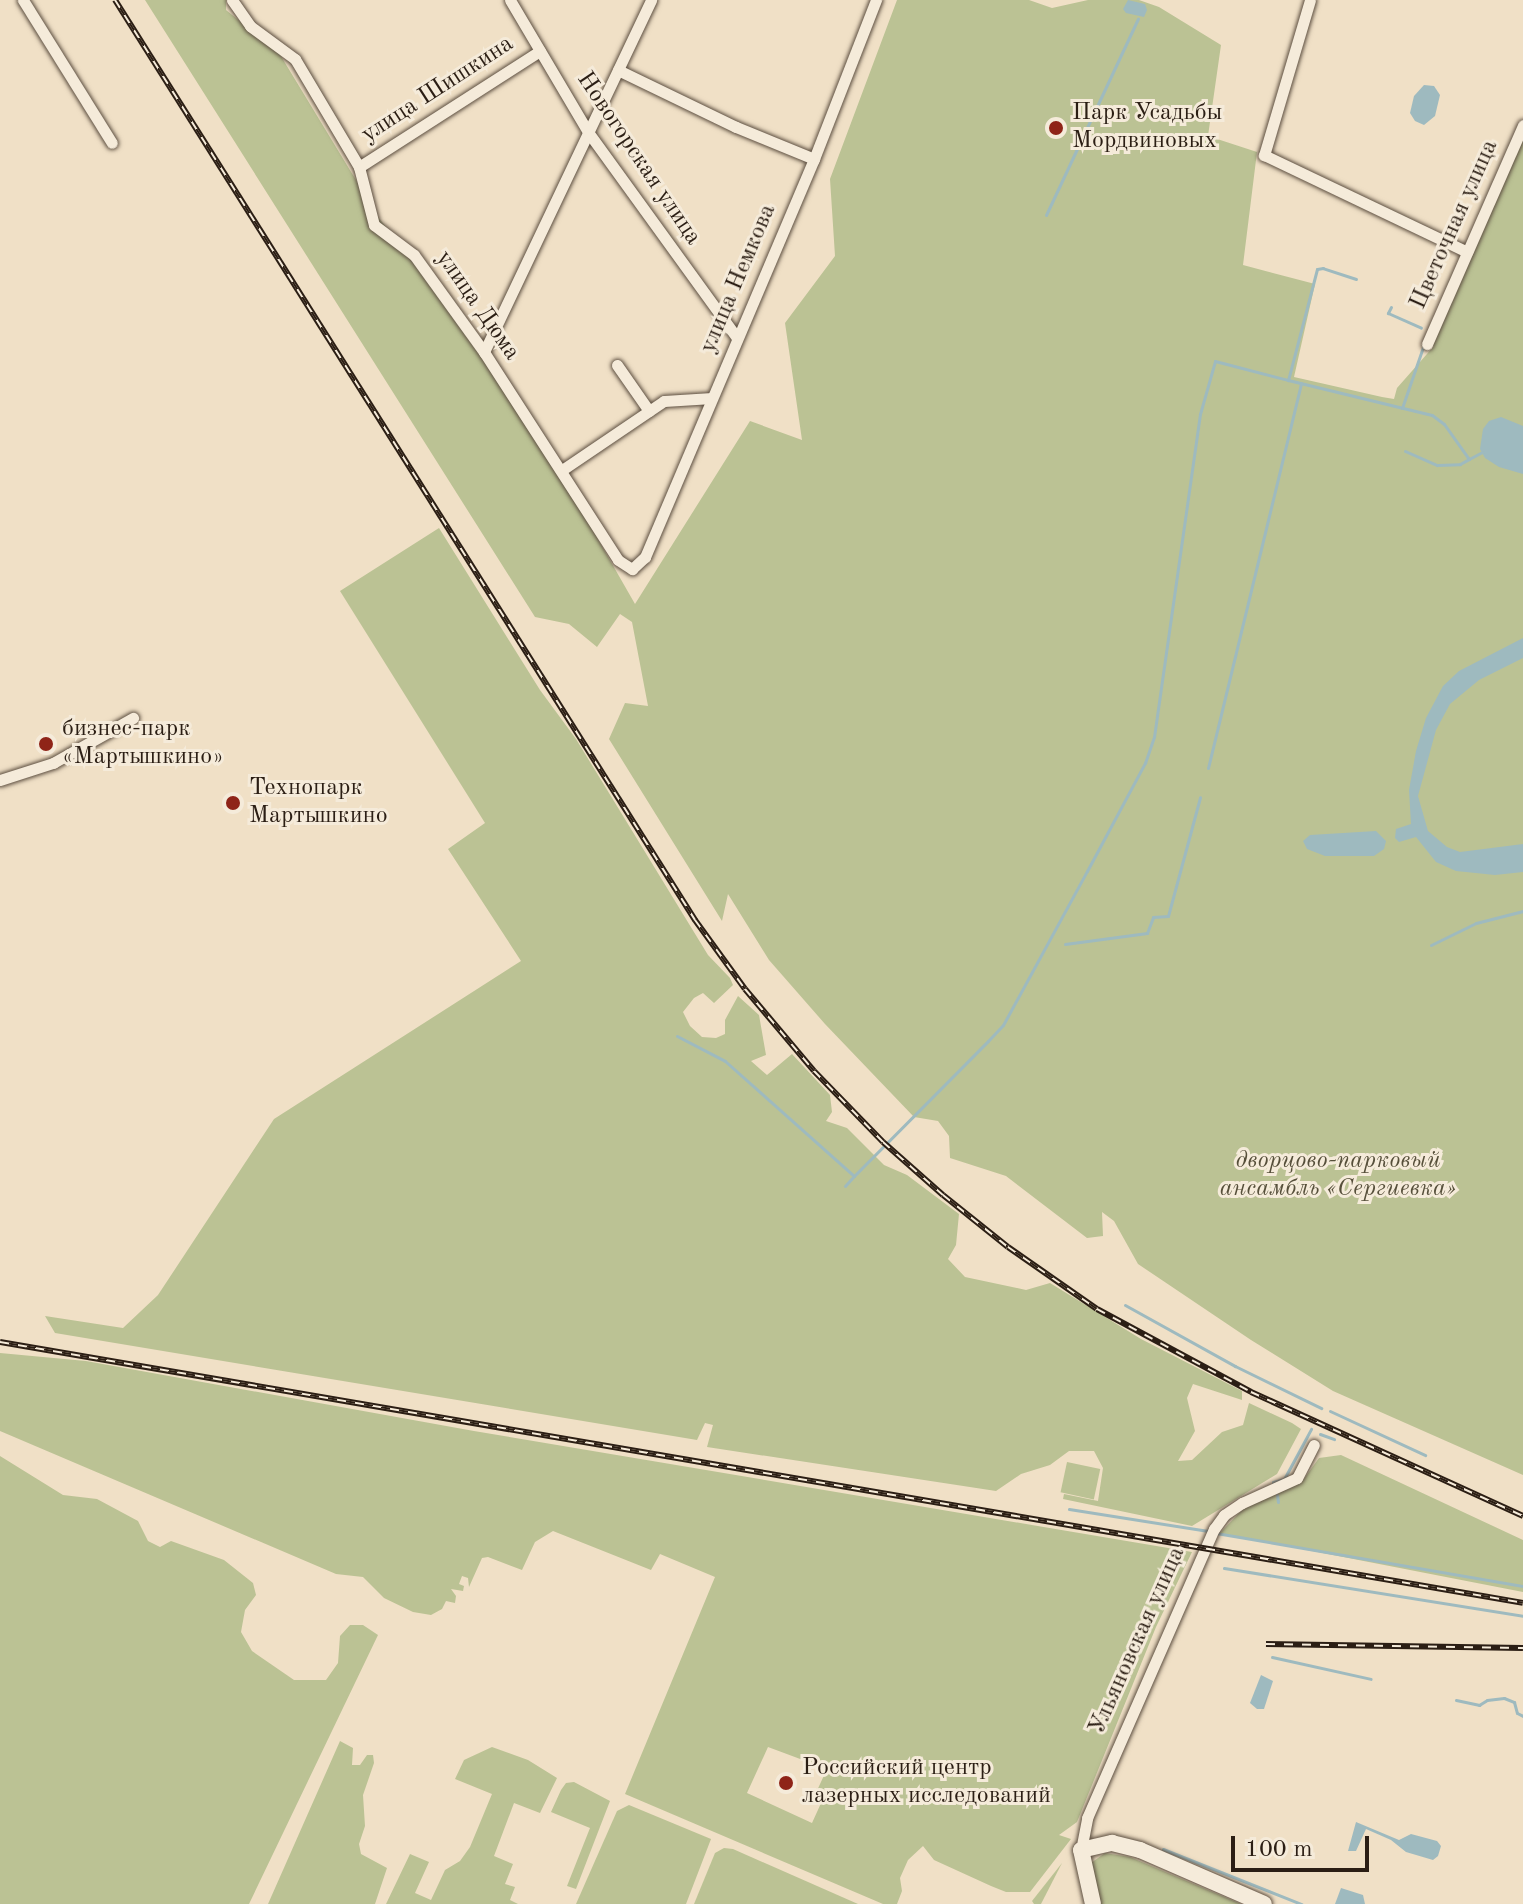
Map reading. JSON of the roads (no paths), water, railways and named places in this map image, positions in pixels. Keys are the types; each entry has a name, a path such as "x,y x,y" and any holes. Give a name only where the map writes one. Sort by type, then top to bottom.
{"street":[{"path":"23,0 112,143"},
{"name":"улица Дюма","path":"232,0 250,26 295,59 359,167 374,225 414,255 484,352 618,560 632,569"},
{"name":"Новогорская улица","path":"510,0 588,132 737,338"},
{"path":"484,352 651,0"},
{"name":"улица Немкова","path":"632,569 645,557 814,159 876,0"},
{"path":"1310,0 1264,155 1467,252"},
{"name":"улица Шишкина","path":"359,167 540,51"},
{"path":"618,70 736,127 814,159"},
{"name":"Цветочная улица","path":"1427,344 1523,125"},
{"path":"617,365 649,411"},
{"path":"562,470 664,401 712,398"},
{"path":"0,780 53,763 133,718"},
{"name":"Ульяновская улица","path":"1093,1904 1081,1850 1087,1818 1214,1529 1224,1515 1242,1503 1297,1478 1314,1445"},
{"path":"1081,1850 1112,1843 1132,1847 1264,1904"}],"water":[{"path":"1128,0 1145,4 1147,10 1144,17 1126,13 1123,9"},
{"path":"1424,85 1434,86 1440,95 1435,116 1424,125 1415,121 1410,113 1414,96"},
{"path":"1501,417 1523,426 1523,474 1499,467 1485,458 1480,449 1483,429 1489,421"},
{"path":"1523,638 1523,658 1479,680 1450,704 1436,730 1418,796 1428,831 1447,847 1460,852 1523,844 1523,872 1495,875 1456,871 1436,862 1416,837 1399,842 1395,838 1396,829 1411,824 1409,790 1416,751 1426,718 1443,686 1459,671"},
{"path":"1376,831 1386,841 1384,849 1374,856 1325,856 1307,849 1303,841 1310,835"},
{"path":"1261,1675 1273,1681 1264,1709 1257,1709 1250,1703"},
{"path":"1356,1822 1399,1840 1411,1834 1437,1841 1441,1846 1438,1856 1433,1860 1406,1852 1391,1840 1366,1829 1356,1851 1348,1851"},
{"path":"1341,1888 1363,1895 1365,1904 1335,1904"}],"waterway":[{"path":"1046,215 1138,19"},
{"path":"1356,279 1323,268 1317,269 1288,380 1432,415 1444,424 1469,459 1482,452"},
{"path":"1391,307 1388,313 1421,328"},
{"path":"1402,408 1423,347"},
{"path":"677,1036 725,1061 854,1176 1003,1025 1145,763 1154,737 1200,414 1215,361 1288,380"},
{"path":"1208,768 1301,383"},
{"path":"1405,451 1437,465 1460,464 1469,459"},
{"path":"1065,944 1147,933 1153,917 1168,916 1200,797"},
{"path":"1431,945 1476,923 1523,911"},
{"path":"845,1186 853,1177"},
{"path":"1125,1305 1235,1366 1321,1408"},
{"path":"1330,1411 1425,1455"},
{"path":"1274,1486 1273,1482 1284,1479 1311,1429"},
{"path":"1320,1434 1334,1439"},
{"path":"1277,1495 1278,1502"},
{"path":"1069,1509 1208,1531"},
{"path":"1216,1533 1523,1586"},
{"path":"1224,1568 1523,1616"},
{"path":"1272,1657 1371,1679"},
{"path":"1456,1700 1479,1705 1487,1700 1504,1698 1514,1702 1517,1713 1523,1716"},
{"path":"1163,1849 1301,1904"}],"railway":[{"path":"115,0 695,920 745,989 814,1071 883,1142 943,1195 1008,1247 1097,1309 1251,1392 1523,1516"},
{"path":"0,1342 1523,1603"},
{"path":"1266,1644 1523,1648"}],"place":[{"name":"Парк Усадьбы Мордвиновых","path":"1056,128"},
{"name":"бизнес-парк «Мартышкино»","path":"46,744"},
{"name":"Технопарк Мартышкино","path":"233,803"},
{"name":"Российский центр лазерных исследований","path":"786,1783"}],"park label":[{"name":"дворцово-парковый ансамбль «Сергиевка»","path":"1338,1176"}]}
